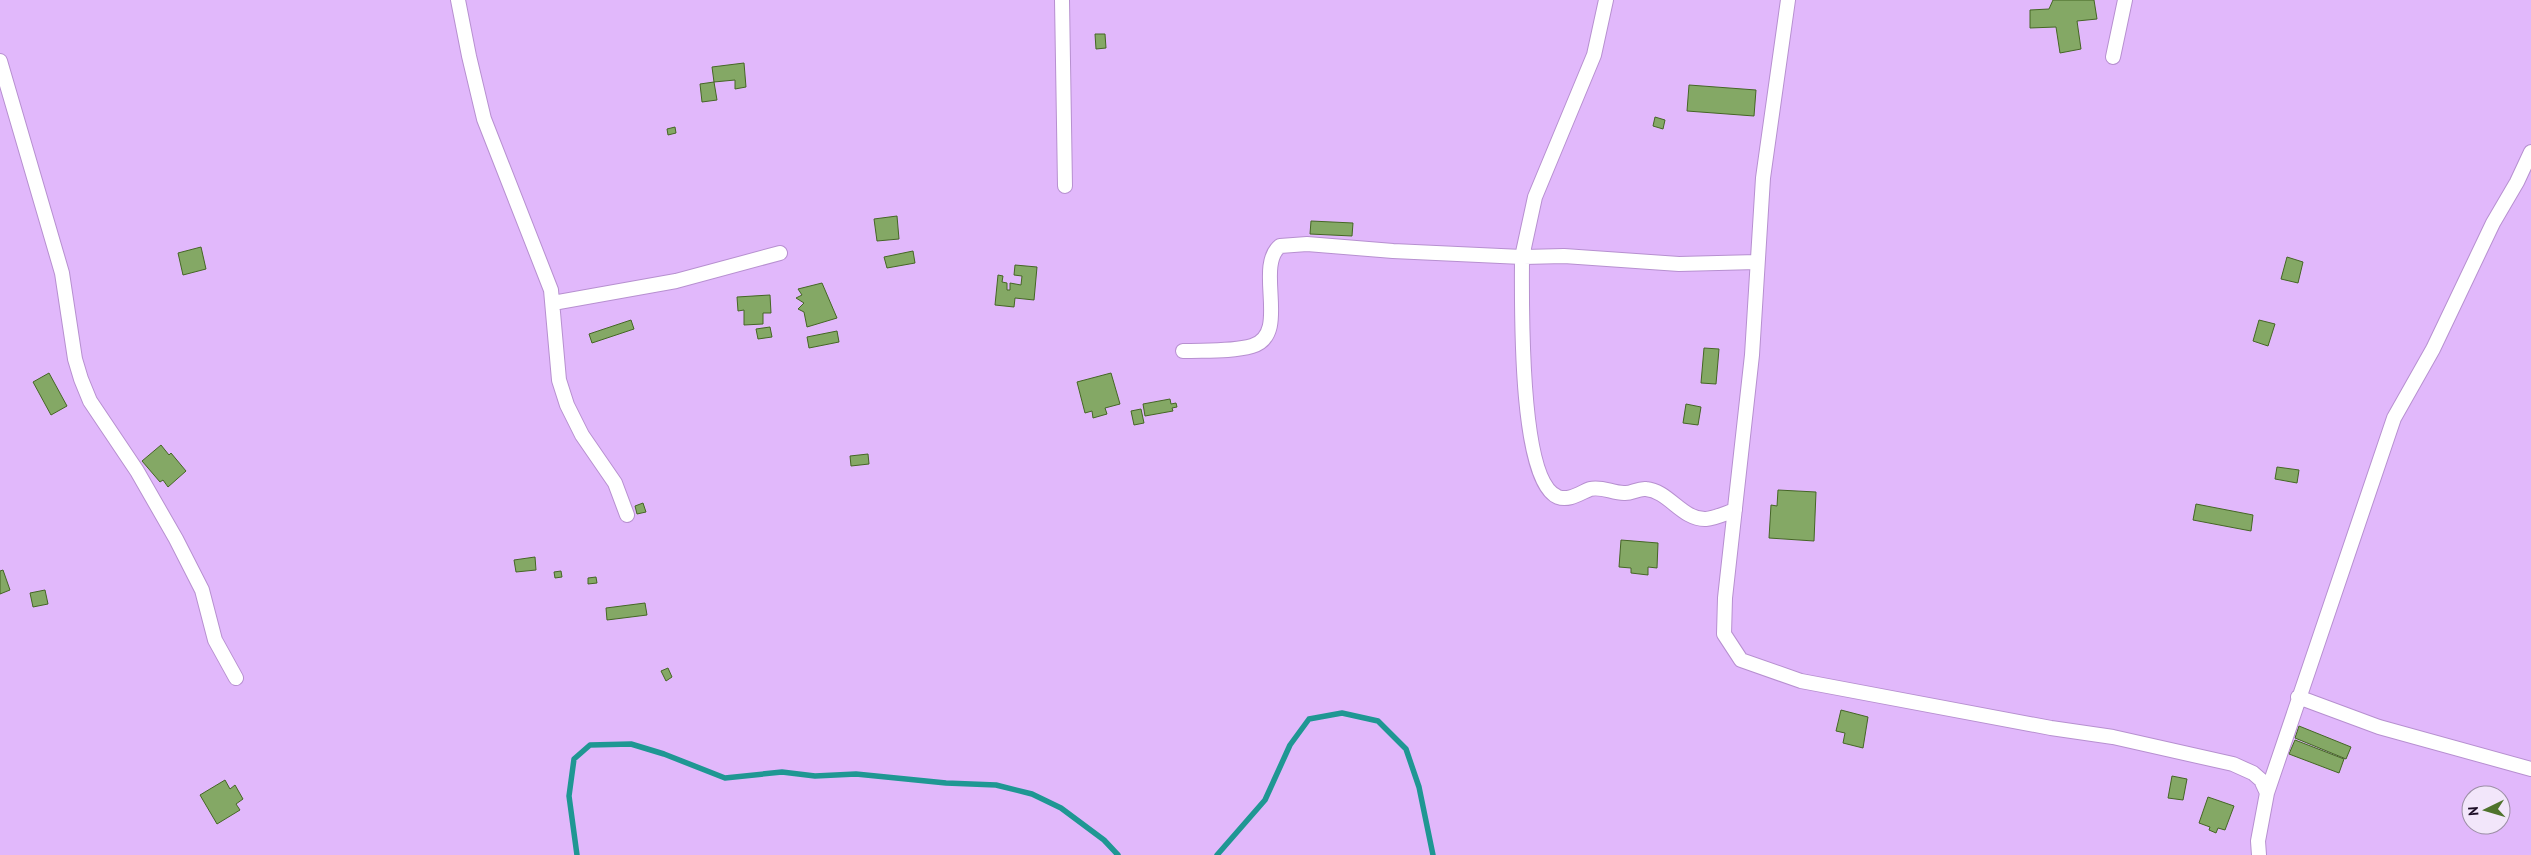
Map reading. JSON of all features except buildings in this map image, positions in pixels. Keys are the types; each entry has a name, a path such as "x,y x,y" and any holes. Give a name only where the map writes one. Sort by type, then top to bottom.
{"street":[{"path":"458,0 484,119 545,273 554,303 556,362 567,405 582,435 616,483 627,515"},
{"path":"1062,0 1064,186"},
{"path":"1606,0 1594,55 1536,197 1522,257 1522,323 1526,400 1532,443 1544,482 1552,493 1566,498 1594,488 1622,494 1645,488 1665,496 1683,511 1697,518 1712,518 1735,510"},
{"path":"1788,0 1763,178 1752,355 1724,598 1724,634 1740,660 1801,681 2042,726 2113,737 2234,764 2253,773 2261,780 2267,793"},
{"path":"2113,57 2125,0"},
{"path":"0,62 62,273 75,358 81,379 90,401 137,471 176,539 202,590 215,640 236,678"},
{"path":"2259,855 2258,841 2267,793 2394,418 2432,349 2493,222 2517,182 2531,152"},
{"path":"1183,352 1251,346 1264,340 1268,334 1271,316 1272,256 1280,246 1308,244 1337,245 1393,251 1522,257 1564,256 1679,264 1757,262"},
{"path":"554,303 676,281 780,253"},
{"path":"2298,697 2378,727 2531,769"}],"waterway":[{"path":"1217,855 1265,800 1290,745 1309,719 1342,713 1378,721 1406,749 1419,787 1433,855"},
{"path":"577,855 569,796 574,759 590,745 631,744 664,754 725,778 782,772 815,776 856,774 946,783 996,785 1032,794 1061,808 1104,840 1118,855"}]}
